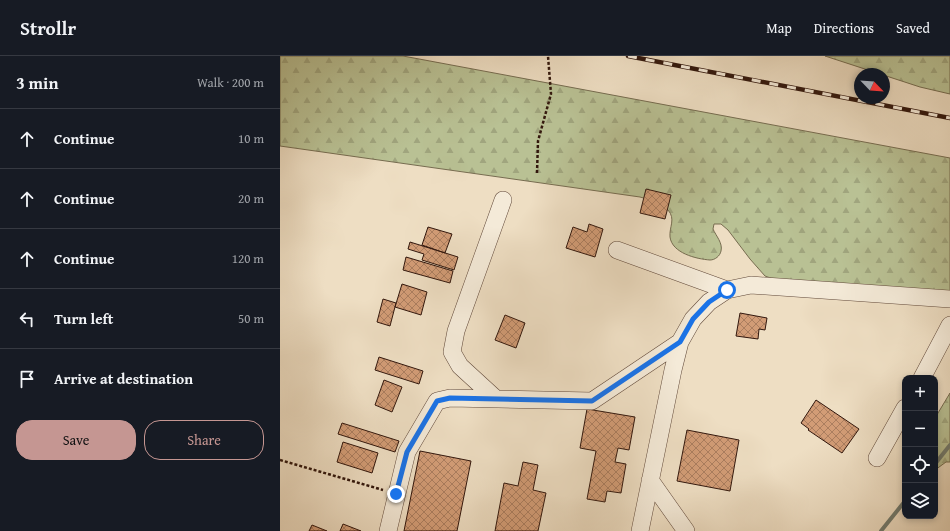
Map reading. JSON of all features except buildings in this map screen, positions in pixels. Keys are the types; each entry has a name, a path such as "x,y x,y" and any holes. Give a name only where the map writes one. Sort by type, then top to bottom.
{"street":[{"path":"496,399 460,366 452,352 456,331 502,200"},
{"path":"617,250 727,290"},
{"path":"640,531 680,342 693,319 709,302 727,290 751,285 950,299"},
{"path":"924,375 950,325"},
{"path":"388,531 407,452 437,401 450,398 592,401 680,342"},
{"path":"877,458 903,411"},
{"path":"650,480 686,531"}],"path":[{"path":"537,173 538,141 551,94 548,56"},
{"path":"280,460 396,494"}],"green space":[{"path":"280,56 403,56 950,158 950,293 776,280 765,276 728,230 721,224 714,224 713,229 721,245 721,251 718,256 710,260 692,257 680,251 672,243 670,233 672,217 668,210 659,203 640,197 280,146"},
{"path":"825,56 950,56 950,94 920,87 890,77 890,68 862,68"},
{"path":"950,393 950,462 946,462 938,468 938,447 938,413"}],"waterway":[{"path":"938,460 950,445"},
{"path":"881,531 902,505"}],"railway":[{"path":"628,56 950,118"}],"route":[{"path":"396,494 407,452 437,401 450,398 592,401 680,342 693,319 709,302 727,290"}]}
